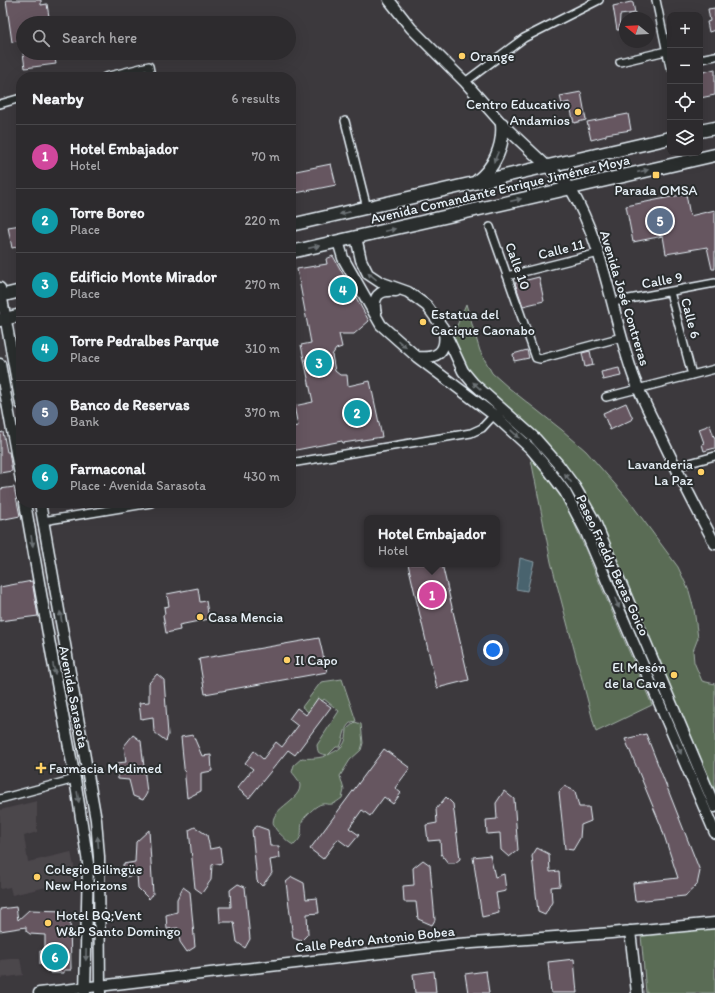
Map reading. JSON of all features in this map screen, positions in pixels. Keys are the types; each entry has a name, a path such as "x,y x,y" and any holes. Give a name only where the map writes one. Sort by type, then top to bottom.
{"main road":[{"name":"Avenida José Contreras","path":"389,0 411,28 465,82 502,124 570,188 577,200 599,253 631,370 638,389 675,467 715,544"},
{"path":"476,183 485,176 496,158 503,134 502,124"},
{"path":"703,130 715,128"},
{"name":"Avenida Comandante Enrique Jiménez Moya","path":"296,224 667,139"},
{"name":"Avenida Comandante Enrique Jiménez Moya","path":"296,251 570,188 689,157 715,155"},
{"name":"Paseo Freddy Beras Goico","path":"356,237 361,260 368,274 380,282 408,292 427,306 443,328 463,371 473,383 536,439 558,464 575,487 595,522 678,733 715,833"},
{"name":"Paseo Freddy Beras Goico","path":"338,241 342,258 381,325 417,357 494,415 531,449 565,492 585,530 678,733 715,807"},
{"path":"381,325 374,305 376,297 386,290 408,292"},
{"path":"16,291 0,293 2,320 16,382"},
{"path":"2,320 16,316"},
{"path":"417,357 433,357 441,351 444,341 443,328"},
{"path":"0,364 16,452"},
{"name":"Avenida Sarasota","path":"26,508 75,779 88,863 86,990"},
{"name":"Avenida Sarasota","path":"41,508 96,820 99,857 100,989"},
{"name":"Calle Pedro Antonio Bobea","path":"40,993 100,989 458,944 715,923"},
{"path":"630,931 637,993"}],"street":[{"path":"465,82 524,38 599,0"},
{"path":"656,0 667,55"},
{"path":"620,62 666,51"},
{"path":"703,58 715,56"},
{"path":"125,72 149,66 150,72"},
{"path":"0,104 16,99"},
{"path":"345,121 367,208"},
{"name":"Calle 10","path":"490,227 536,358 538,359 622,337"},
{"name":"Calle 11","path":"507,276 599,253"},
{"name":"Calle 9","path":"613,302 715,283"},
{"name":"Calle 6","path":"670,292 692,375"},
{"path":"606,397 715,369"},
{"path":"296,462 471,433 482,428 494,415"},
{"path":"675,467 715,456"},
{"path":"43,521 121,508"},
{"path":"0,799 75,779"}],"shaded area":[{"path":"37,801 37,832 24,836 28,862 71,852 77,880 12,895 10,887 0,889 0,810"},
{"path":"20,958 23,975 0,978 0,960"}],"green space":[{"path":"466,304 480,351 492,373 586,451 627,498 678,567 689,591 694,609 698,638 693,651 694,662 702,681 715,684 715,795 596,516 540,438 479,382 465,366 453,335"},
{"path":"530,454 566,504 652,705 596,732 551,562"},
{"path":"342,679 356,721 349,724 347,727 340,747 336,747 328,755 342,746 346,739 347,729 355,722 361,724 363,743 361,750 350,760 340,776 344,790 342,798 332,804 323,804 315,807 305,817 302,824 300,837 294,845 279,833 274,826 273,819 276,813 294,798 298,792 300,784 292,772 294,765 302,758 315,758 327,755 319,753 317,745 339,711 324,699 312,715 302,707 321,682"},
{"path":"715,927 715,993 646,993 641,935"}],"water":[{"path":"520,558 534,562 527,591 516,589"}],"building":[{"path":"6,0 41,0 41,5 47,4 49,16 16,16 16,41 12,42"},
{"path":"631,2 633,3 635,12 619,12 619,30 617,30 613,6"},
{"path":"715,8 715,30 709,32 707,22 710,21 708,9"},
{"path":"24,60 55,60 56,64 25,68"},
{"path":"715,69 715,95 703,97 703,72"},
{"name":"Centro Educativo Andamios","path":"581,92 586,120 574,123 569,102 562,104 560,96"},
{"path":"628,114 631,130 606,134 606,136 591,140 587,122"},
{"path":"331,164 336,185 296,193 296,171"},
{"path":"686,194 690,216 715,210 715,269 712,269 707,247 666,254 663,236 633,242 626,206"},
{"path":"16,226 16,247 12,248 8,227"},
{"path":"333,256 369,321 354,334 339,334 342,347 336,349 332,355 335,371 340,375 347,375 348,386 370,381 382,437 343,443 342,441 296,450 296,426 298,426 296,406 313,402 301,345 311,343 297,269 327,264 326,259"},
{"path":"539,277 544,301 523,306 515,283"},
{"path":"527,350 529,358 514,361 513,354"},
{"path":"590,351 593,365 585,367 582,353"},
{"path":"619,368 621,376 603,380 601,372"},
{"path":"626,403 633,419 610,430 603,413"},
{"path":"710,425 715,437 715,448 704,451 702,444 704,443 699,429"},
{"path":"3,432 7,452 9,452 12,471 0,473 0,433"},
{"path":"14,487 16,508 18,508 20,516 0,520 0,489"},
{"path":"409,567 443,567 469,680 437,688"},
{"path":"32,581 38,616 0,621 0,587"},
{"path":"198,588 200,602 206,601 209,619 179,625 180,630 166,633 163,615 165,614 164,607 169,606 167,594"},
{"path":"319,638 327,672 205,694 199,659"},
{"path":"157,674 164,680 168,735 166,741 154,732 153,717 141,719 139,703 149,702 149,683"},
{"path":"318,698 331,707 295,755 288,750 249,798 237,788 253,769 245,763 254,751 263,759 276,742 282,747 298,726 289,719 297,708 306,715"},
{"path":"646,734 700,871 697,885 685,896 635,901 633,883 678,878 661,826 625,739"},
{"path":"133,735 141,741 147,793 143,800 133,796 129,780 118,779 117,763 126,762 124,746"},
{"path":"193,735 202,756 211,755 212,771 201,773 201,791 187,798 181,737"},
{"path":"384,749 410,768 395,788 401,793 393,804 384,797 370,816 362,810 349,828 359,835 349,847 338,839 323,859 310,849"},
{"path":"564,786 575,791 579,807 589,807 591,821 581,825 580,838 573,850 565,849 559,792"},
{"path":"504,791 514,799 518,850 509,857 501,850 500,833 487,834 486,820 497,819 496,803"},
{"path":"446,797 453,804 460,859 455,863 448,863 441,854 440,840 428,841 426,825 437,823 436,809"},
{"path":"257,826 268,830 270,846 279,846 280,858 270,860 272,873 262,886 257,881 252,830"},
{"path":"195,827 207,835 210,849 220,847 222,863 212,865 211,880 202,893 195,888 189,830"},
{"path":"149,830 153,894 149,899 138,888 137,875 124,877 123,864 135,862 136,842"},
{"path":"537,848 549,854 550,872 559,871 560,886 551,887 552,902 545,915 538,912 532,856"},
{"path":"490,855 495,877 504,874 506,891 496,893 499,913 482,917 473,857"},
{"path":"423,860 430,865 435,920 432,925 418,919 416,902 404,902 403,886 414,885 413,868"},
{"path":"292,877 304,883 306,899 317,898 319,913 307,914 308,934 301,941 293,938 286,882"},
{"path":"238,884 245,887 250,939 245,948 237,942 234,922 220,922 219,907 231,907 230,890"},
{"path":"183,887 190,892 195,947 187,952 180,942 178,928 167,929 166,915 177,912 177,899"},
{"path":"16,907 18,920 29,910 65,911 70,915 71,970 64,970 64,973 51,973 51,971 46,971 46,964 40,964 40,951 45,951 45,935 30,934 26,931 26,927 0,931 0,909"},
{"path":"574,959 577,993 551,993 548,962"},
{"path":"434,971 436,993 415,993 413,974"},
{"path":"486,971 489,993 468,993 465,974"}],"place":[{"name":"Orange","path":"462,56"},
{"name":"Centro Educativo Andamios","path":"578,112"},
{"name":"Parada OMSA","path":"656,175"},
{"name":"Banco de Reservas","path":"660,221"},
{"name":"Torre Pedralbes Parque","path":"343,290"},
{"name":"Estatua del Cacique Caonabo","path":"423,322"},
{"name":"Edificio Monte Mirador","path":"319,363"},
{"name":"Torre Boreo","path":"357,413"},
{"name":"Lavanderia La Paz","path":"701,472"},
{"name":"Hotel Embajador","path":"432,595"},
{"name":"Casa Mencia","path":"200,617"},
{"name":"Il Capo","path":"287,660"},
{"name":"El Mesón de la Cava","path":"674,675"},
{"name":"Farmacia Medimed","path":"41,768"},
{"name":"Colegio Bilingüe New Horizons","path":"37,877"},
{"name":"Hotel BQ;Vent W&P Santo Domingo","path":"48,923"},
{"name":"Farmaconal","path":"55,957"}]}
